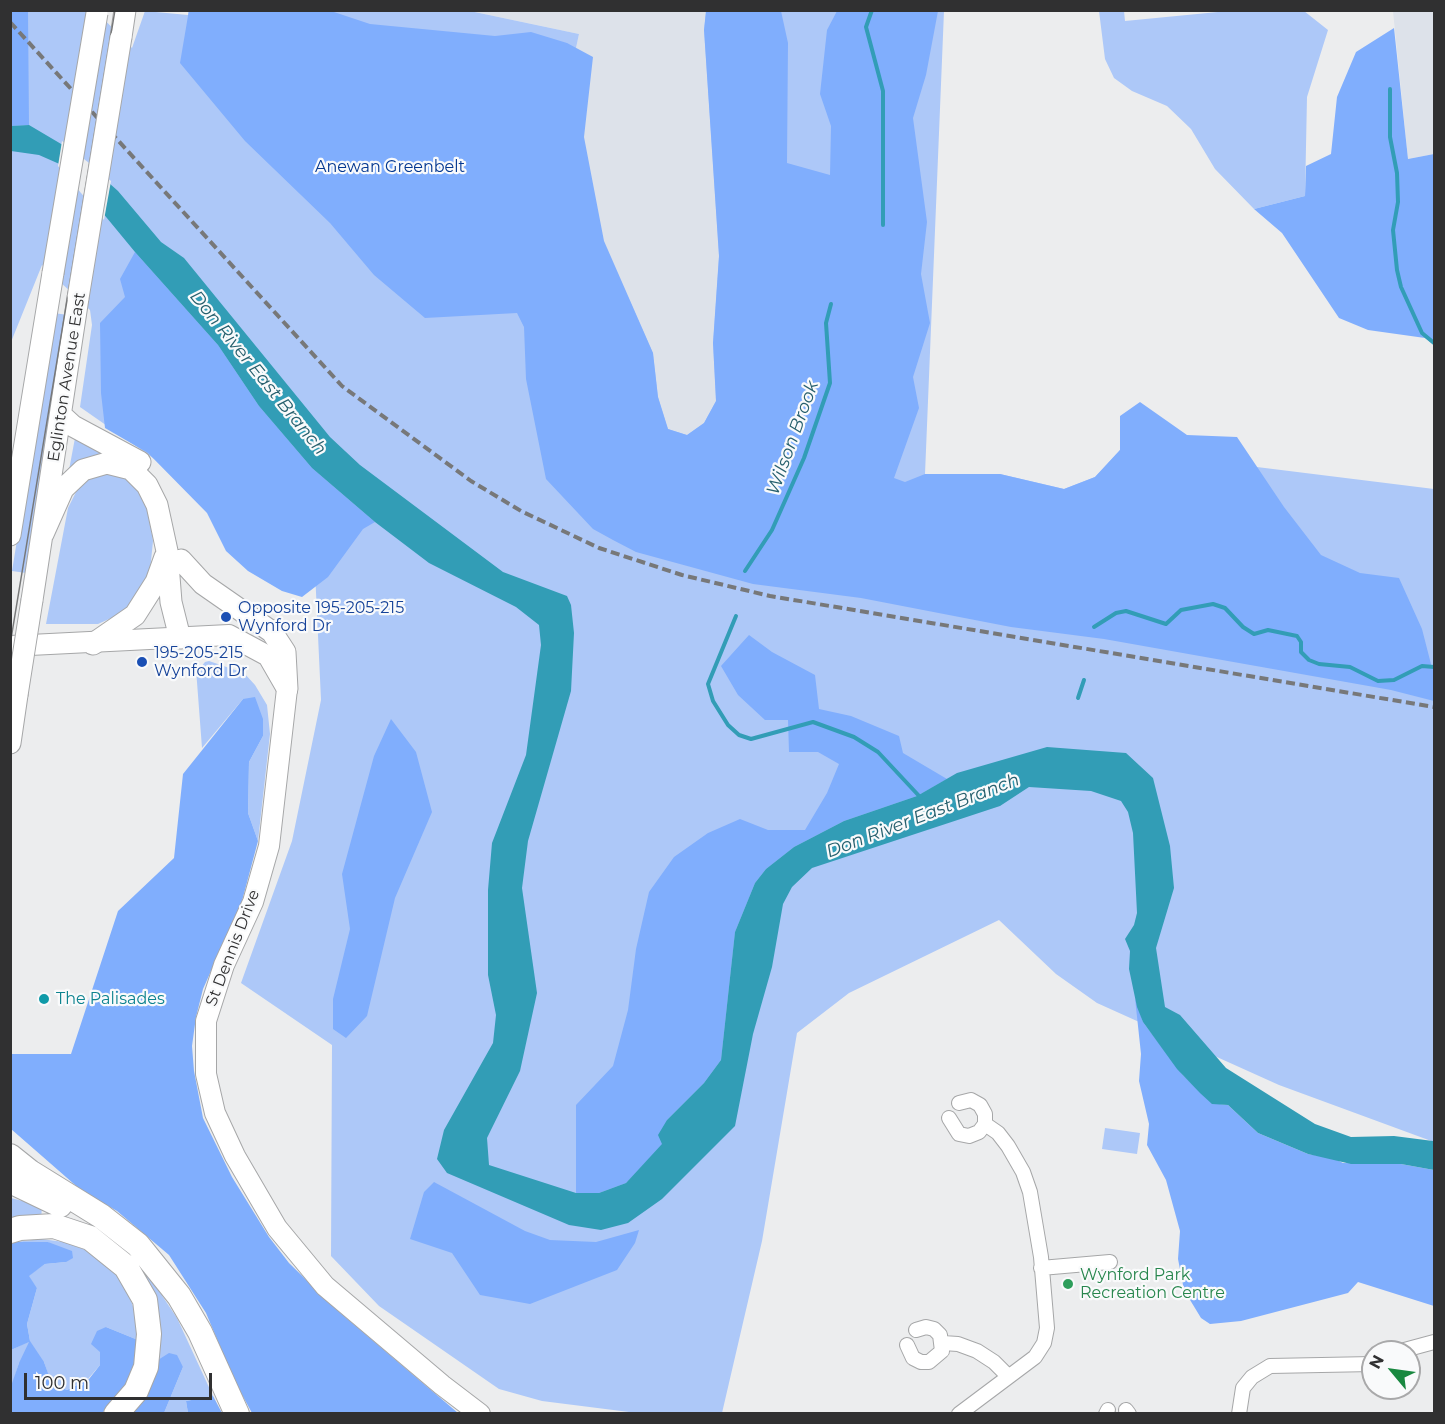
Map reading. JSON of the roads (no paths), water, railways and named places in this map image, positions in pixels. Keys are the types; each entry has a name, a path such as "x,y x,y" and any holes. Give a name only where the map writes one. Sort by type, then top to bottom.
{"highway":[{"path":"10,1156 30,1172 101,1216 138,1245 179,1296 200,1332 237,1413"},
{"path":"17,1187 82,1214 153,1264"},
{"path":"10,1231 20,1228 54,1226 90,1238 126,1267 145,1300 149,1334 146,1367 136,1391 116,1413"}],"main road":[{"name":"Eglinton Avenue East","path":"10,743 125,10"},
{"name":"Eglinton Avenue East","path":"10,535 97,12"},
{"path":"61,415 73,426 140,462 160,482 169,503 174,556 135,615 93,644"},
{"path":"10,469 28,429"},
{"path":"43,534 69,481 83,470 106,463 131,469 147,485 157,505 174,556 185,600 180,638"},
{"path":"174,556 203,584 272,632 285,652 286,689"}],"street":[{"path":"10,646 93,644 229,635 268,657 286,689"},
{"name":"St Dennis Drive","path":"286,689 269,846 253,902 220,975 206,1021 206,1074 215,1113 235,1156 277,1228 325,1286 442,1385 480,1413"},
{"path":"949,1118 960,1134 969,1136 979,1132 985,1124 985,1114 980,1105 971,1100 958,1103"},
{"path":"958,1413 1007,1375 1035,1357 1046,1338 1034,1211 1023,1172 1006,1142 985,1124"},
{"path":"1041,1268 1110,1262"},
{"path":"916,1330 926,1327 934,1329 943,1343 977,1351 994,1362 1007,1375"},
{"path":"907,1345 913,1358 929,1362 937,1358 943,1343"},
{"path":"1239,1413 1243,1389 1252,1377 1270,1366 1361,1364"}],"water":[{"name":"Don River East Branch","path":"29,125 73,151 118,191 161,242 184,258 330,437 360,465 503,572 567,596 571,605 574,633 571,691 528,841 522,888 537,993 520,1071 487,1138 489,1165 576,1193 599,1193 626,1183 662,1144 658,1135 667,1120 704,1083 721,1060 735,932 755,883 766,869 794,847 844,821 917,796 957,773 1047,747 1126,753 1153,778 1170,846 1174,888 1156,948 1165,1007 1180,1015 1226,1068 1315,1124 1351,1137 1394,1136 1433,1141 1434,1170 1401,1164 1351,1164 1308,1154 1258,1133 1228,1105 1212,1104 1200,1093 1177,1069 1143,1022 1137,1007 1129,969 1130,951 1125,939 1134,925 1137,913 1133,833 1128,812 1121,801 1091,791 1029,787 1000,806 812,868 792,887 783,904 772,967 753,1034 735,1126 662,1199 628,1223 601,1230 569,1225 447,1173 437,1159 444,1130 493,1043 496,1015 488,975 488,890 492,843 526,755 541,645 539,625 516,607 429,563 375,522 312,468 259,406 218,345 135,252 64,166 39,155 11,151 11,126"}],"waterway":[{"name":"Wilson Brook","path":"872,10 866,27 883,91 883,225"},
{"path":"1390,89 1390,137 1397,173 1398,202 1393,230 1397,270 1401,287 1422,333 1434,343"},
{"name":"Wilson Brook","path":"745,571 772,530 804,458 830,383 826,323 831,304"},
{"path":"1094,627 1116,613 1126,611 1166,624 1181,610 1213,604 1225,608 1243,627 1254,634 1268,630 1297,636 1301,642 1301,652 1309,660 1319,664 1350,667 1378,681 1394,680 1422,666 1434,667"},
{"name":"Wilson Brook","path":"736,616 708,684 713,701 728,725 739,735 751,739 813,722 854,737 878,752 921,798"},
{"path":"1078,698 1084,680"}],"tram line":[{"path":"10,645 115,10"}],"railway":[{"path":"10,22 342,386 471,481 521,511 599,548 682,575 770,596 1434,707"}],"place":[{"name":"Opposite 195-205-215 Wynford Dr","path":"226,617"},
{"name":"195-205-215 Wynford Dr","path":"142,662"},
{"name":"The Palisades","path":"44,999"},
{"name":"Wynford Park Recreation Centre","path":"1068,1284"}],"park label":[{"name":"Anewan Greenbelt","path":"390,167"}]}
